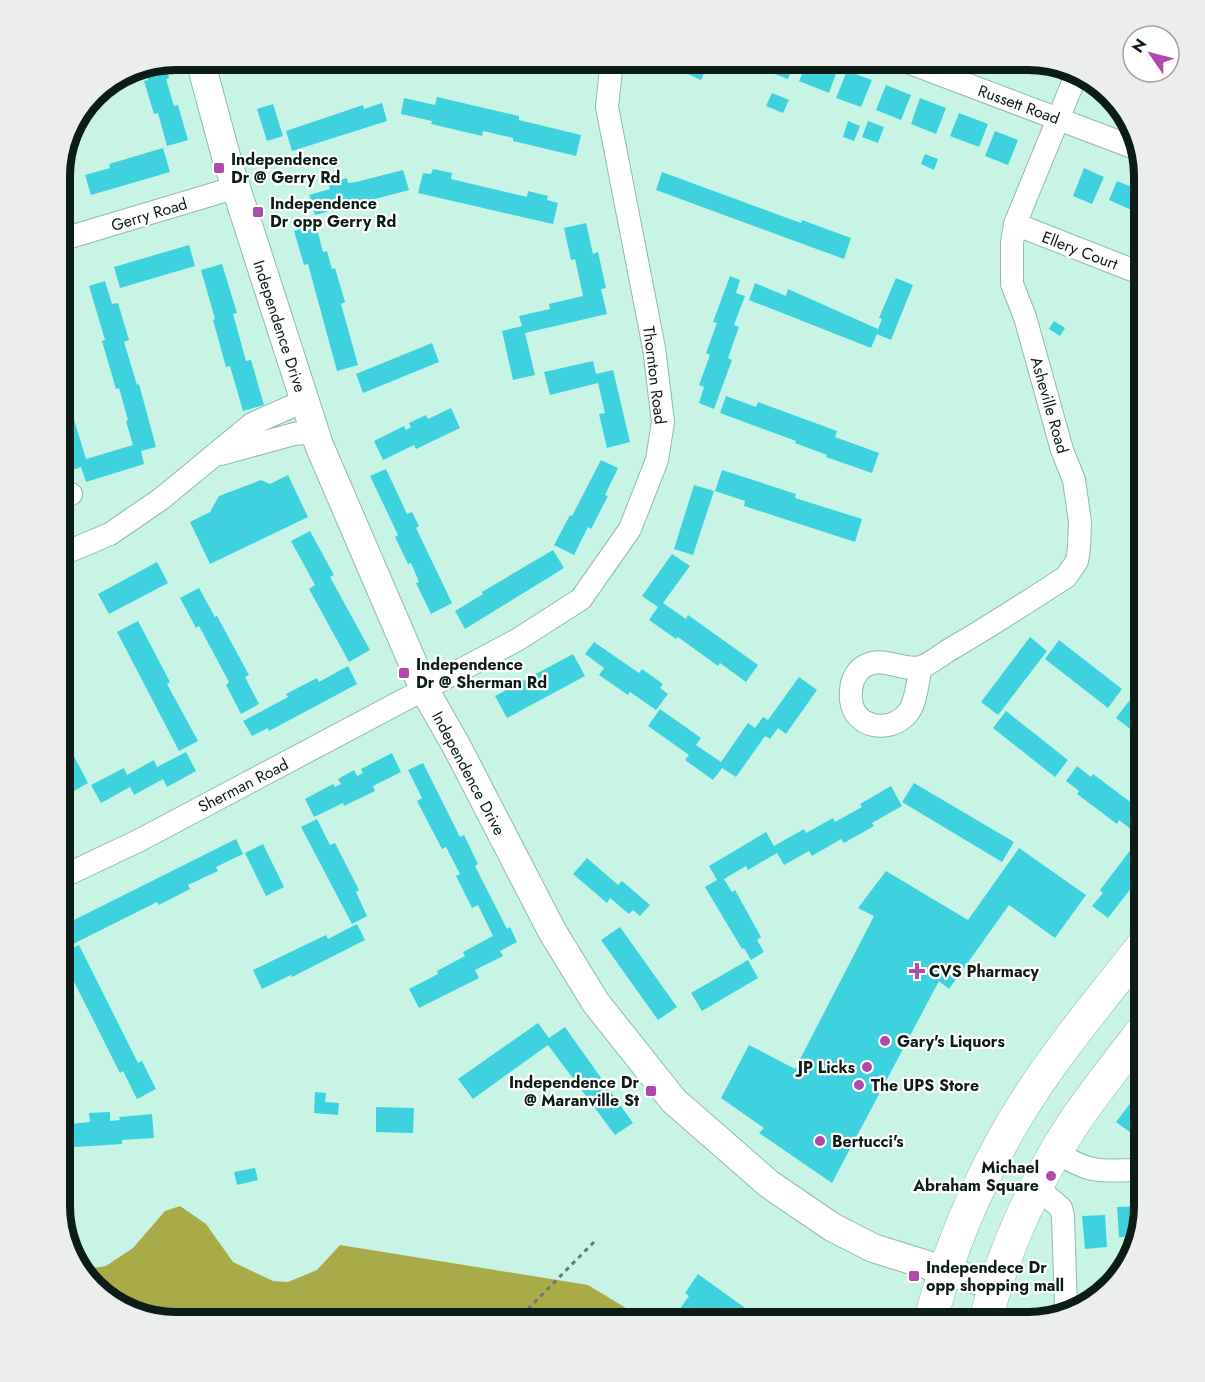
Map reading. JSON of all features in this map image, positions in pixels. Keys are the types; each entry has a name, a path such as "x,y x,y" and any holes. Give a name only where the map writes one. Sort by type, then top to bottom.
{"highway":[{"path":"933,1312 945,1270 975,1196 1013,1122 1058,1055 1135,956"},
{"path":"988,1312 1009,1245 1036,1187 1090,1100 1135,1041"}],"main road":[{"name":"Independence Drive","path":"203,71 227,160 314,432 367,559 424,689 552,931 596,1003 674,1101 769,1184 832,1227 873,1248 995,1286"}],"street":[{"name":"Thornton Road","path":"424,689 517,640 581,599 630,529 657,460 663,422 654,348 607,108 611,71"},
{"name":"Russett Road","path":"932,71 1130,146"},
{"name":"Asheville Road","path":"921,667 1066,577 1077,561 1080,522 1074,480 1062,450 1025,317 1012,284 1012,243 1015,224 1074,81"},
{"name":"Gerry Road","path":"71,237 237,186"},
{"name":"Ellery Court","path":"1015,224 1135,271"},
{"path":"71,551 110,534 161,499 252,424 304,401"},
{"path":"213,456 314,432"},
{"name":"Sherman Road","path":"70,873 140,840 424,689"},
{"path":"1056,1152 1084,1169 1135,1170"},
{"path":"1036,1187 1061,1208 1064,1216 1066,1304"}],"path":[{"path":"525,1312 594,1242"}],"shaded area":[{"path":"180,1206 206,1224 233,1262 273,1281 288,1282 317,1270 340,1245 588,1285 633,1312 177,1312 149,1308 130,1301 112,1290 91,1268 106,1266 133,1248 165,1211"}],"building":[{"path":"167,71 169,78 166,79 174,106 178,105 188,140 167,146 158,113 154,114 144,81 148,80 146,75"},
{"path":"681,71 705,71 701,80"},
{"path":"766,71 791,71 788,79"},
{"path":"803,71 837,71 829,93 799,81"},
{"path":"847,71 872,80 861,107 836,98"},
{"path":"886,85 911,95 901,120 876,110"},
{"path":"772,93 789,100 783,113 766,106"},
{"path":"437,97 519,116 519,120 581,135 576,156 513,141 513,138 483,131 482,136 401,114 404,98 435,105"},
{"path":"920,98 946,108 936,134 911,124"},
{"path":"382,103 387,121 292,151 286,131 363,105 364,109"},
{"path":"273,104 283,136 267,141 257,109"},
{"path":"959,113 988,124 979,147 950,136"},
{"path":"848,121 860,126 854,141 843,137"},
{"path":"868,121 884,127 878,143 862,137"},
{"path":"995,131 1018,140 1008,165 985,156"},
{"path":"163,148 170,172 91,195 85,175 110,168 109,164"},
{"path":"925,154 938,159 934,170 921,164"},
{"path":"1084,168 1104,177 1092,204 1073,196"},
{"path":"433,169 452,173 451,179 527,197 528,191 548,196 547,200 558,203 553,224 418,193 423,173 431,174"},
{"path":"403,170 409,190 315,215 309,195 330,189 328,183 347,178 348,183 356,182"},
{"path":"662,172 801,223 802,220 851,238 844,259 656,190"},
{"path":"1117,181 1135,188 1135,212 1109,200"},
{"path":"586,223 593,254 598,252 606,288 601,289 607,314 525,333 535,375 513,380 502,331 522,326 519,316 550,309 549,304 583,296 575,259 571,260 564,228"},
{"path":"316,225 323,252 327,251 332,269 335,268 345,302 341,304 358,365 337,371 308,264 304,265 294,231"},
{"path":"189,245 195,266 120,288 114,267"},
{"path":"222,264 237,313 233,314 246,361 251,360 264,405 243,411 230,366 226,367 201,270"},
{"path":"730,276 740,280 736,293 745,296 734,325 739,327 728,358 732,360 714,409 699,403 704,387 699,385 710,355 706,353 717,323 713,322"},
{"path":"896,278 913,285 891,340 877,334 871,348 749,300 755,283 786,296 788,289 878,329 882,319 879,318"},
{"path":"105,281 112,304 118,303 129,340 124,342 137,385 139,384 156,447 141,451 144,464 86,482 81,467 71,470 71,409 86,459 133,445 119,388 116,389 102,341 105,340 89,286"},
{"path":"1054,321 1065,328 1060,336 1049,329"},
{"path":"432,343 439,362 363,393 356,374"},
{"path":"593,361 596,374 613,370 630,442 607,448 599,414 605,413 598,383 550,395 544,372"},
{"path":"726,396 756,407 758,402 837,431 835,437 879,453 872,473 826,457 827,455 795,443 796,441 720,413"},
{"path":"451,408 460,428 416,449 414,445 383,460 374,441 404,426 406,430 411,427 409,423 426,415 428,419"},
{"path":"601,460 618,468 605,495 608,496 591,529 588,527 574,555 554,545"},
{"path":"386,469 407,514 412,512 419,526 416,528 452,603 431,614 416,583 419,582 411,563 408,564 395,537 398,535 370,476"},
{"path":"722,470 796,494 795,498 862,519 855,542 744,506 745,501 715,491"},
{"path":"288,475 308,517 210,564 190,522 210,512 219,496 261,480 270,484"},
{"path":"694,485 714,491 693,555 674,549"},
{"path":"310,531 334,575 330,577 370,650 349,662 309,589 315,585 291,541"},
{"path":"553,550 564,568 465,629 455,611 483,594 482,592"},
{"path":"672,554 690,566 663,603 686,619 688,615 758,665 746,682 720,663 718,666 678,637 676,639 649,620 658,607 642,596"},
{"path":"157,562 168,583 109,614 98,594"},
{"path":"199,588 249,675 245,677 259,704 241,714 226,685 229,682 199,626 196,628 180,598"},
{"path":"138,621 170,682 167,684 198,741 179,751 117,632"},
{"path":"1030,637 1047,651 998,715 981,702"},
{"path":"1059,640 1122,689 1108,708 1045,659"},
{"path":"594,642 639,673 642,669 663,684 660,688 668,694 656,710 630,692 628,695 599,675 604,668 585,654"},
{"path":"573,654 585,676 507,718 495,696"},
{"path":"348,666 357,684 269,731 268,728 252,736 243,721 288,697 286,694 317,678 319,682"},
{"path":"799,677 817,690 786,734 778,728 770,739 765,736 736,777 722,768 713,780 685,760 689,755 648,726 660,709 701,738 696,745 721,762 748,723 755,728 763,717 768,720"},
{"path":"1129,701 1135,706 1135,733 1116,718"},
{"path":"1006,711 1068,760 1055,777 993,728"},
{"path":"70,750 88,783 70,793"},
{"path":"186,752 196,771 167,787 163,779 134,795 130,787 101,803 91,785 124,768 127,775 154,760 157,767"},
{"path":"392,753 401,772 373,786 375,791 314,817 305,799 333,784 335,787 341,784 338,779 354,770 357,776 363,773 361,769"},
{"path":"423,763 460,837 464,835 478,864 475,866 507,929 510,927 517,942 500,951 503,956 475,970 479,978 419,1008 409,989 438,974 437,971 465,956 463,952 493,936 478,905 472,908 456,876 460,874 446,847 442,849 417,801 422,798 408,770"},
{"path":"1077,766 1091,777 1093,774 1133,804 1131,807 1135,810 1135,832 1119,820 1117,824 1077,794 1079,791 1066,781"},
{"path":"914,783 1014,842 1002,862 902,802"},
{"path":"891,786 902,806 872,823 874,826 844,843 841,839 812,856 809,851 784,865 777,853 748,870 746,866 724,879 732,892 735,890 761,937 757,940 764,952 751,960 705,887 717,880 709,866 766,832 774,846 804,829 806,833 833,818 835,822 862,807 860,804"},
{"path":"317,819 330,845 335,843 359,890 356,892 367,916 352,924 301,827"},
{"path":"236,839 243,854 216,867 218,871 188,885 190,889 159,905 157,902 71,945 70,922"},
{"path":"263,844 284,887 266,896 245,853"},
{"path":"1019,848 1086,895 1055,938 1009,905 949,989 939,981 832,1183 759,1133 764,1128 721,1098 749,1045 795,1069 874,916 858,908 886,871 968,920"},
{"path":"1132,848 1135,850 1135,883 1108,918 1092,906 1103,893 1100,890"},
{"path":"587,858 618,885 622,881 650,905 640,916 633,910 629,914 610,898 607,903 573,874"},
{"path":"357,924 365,940 292,977 291,975 262,989 253,970 326,935 328,939"},
{"path":"620,927 677,1007 658,1020 601,940"},
{"path":"79,945 138,1063 142,1061 156,1089 137,1099 123,1071 120,1073 70,974 70,949"},
{"path":"748,960 758,978 702,1011 691,993"},
{"path":"538,1023 549,1038 565,1027 633,1123 615,1135 548,1045 473,1099 458,1079"},
{"path":"315,1092 326,1093 325,1102 339,1103 338,1115 314,1113"},
{"path":"1135,1097 1135,1136 1116,1122"},
{"path":"376,1107 414,1108 413,1133 376,1132"},
{"path":"110,1112 110,1121 120,1120 119,1117 152,1114 154,1138 122,1140 122,1144 70,1147 70,1124 90,1122 89,1113"},
{"path":"255,1168 258,1180 237,1185 234,1172"},
{"path":"1135,1206 1129,1237 1119,1237 1117,1207"},
{"path":"1105,1215 1107,1247 1085,1249 1082,1216"},
{"path":"698,1274 748,1310 747,1312 678,1312 689,1296 685,1293"},
{"path":"1023,1310 1044,1310 1042,1311 1023,1312"}],"place":[{"name":"Independence Dr @ Gerry Rd","path":"219,168"},
{"name":"Independence Dr opp Gerry Rd","path":"258,212"},
{"name":"Independence Dr @ Sherman Rd","path":"404,673"},
{"name":"CVS Pharmacy","path":"917,971"},
{"name":"Gary's Liquors","path":"885,1041"},
{"name":"JP Licks","path":"867,1067"},
{"name":"The UPS Store","path":"859,1085"},
{"name":"Independence Dr @ Maranville St","path":"651,1091"},
{"name":"Bertucci's","path":"820,1141"},
{"name":"Michael Abraham Square","path":"1051,1176"},
{"name":"Independece Dr opp shopping mall","path":"914,1276"}]}
